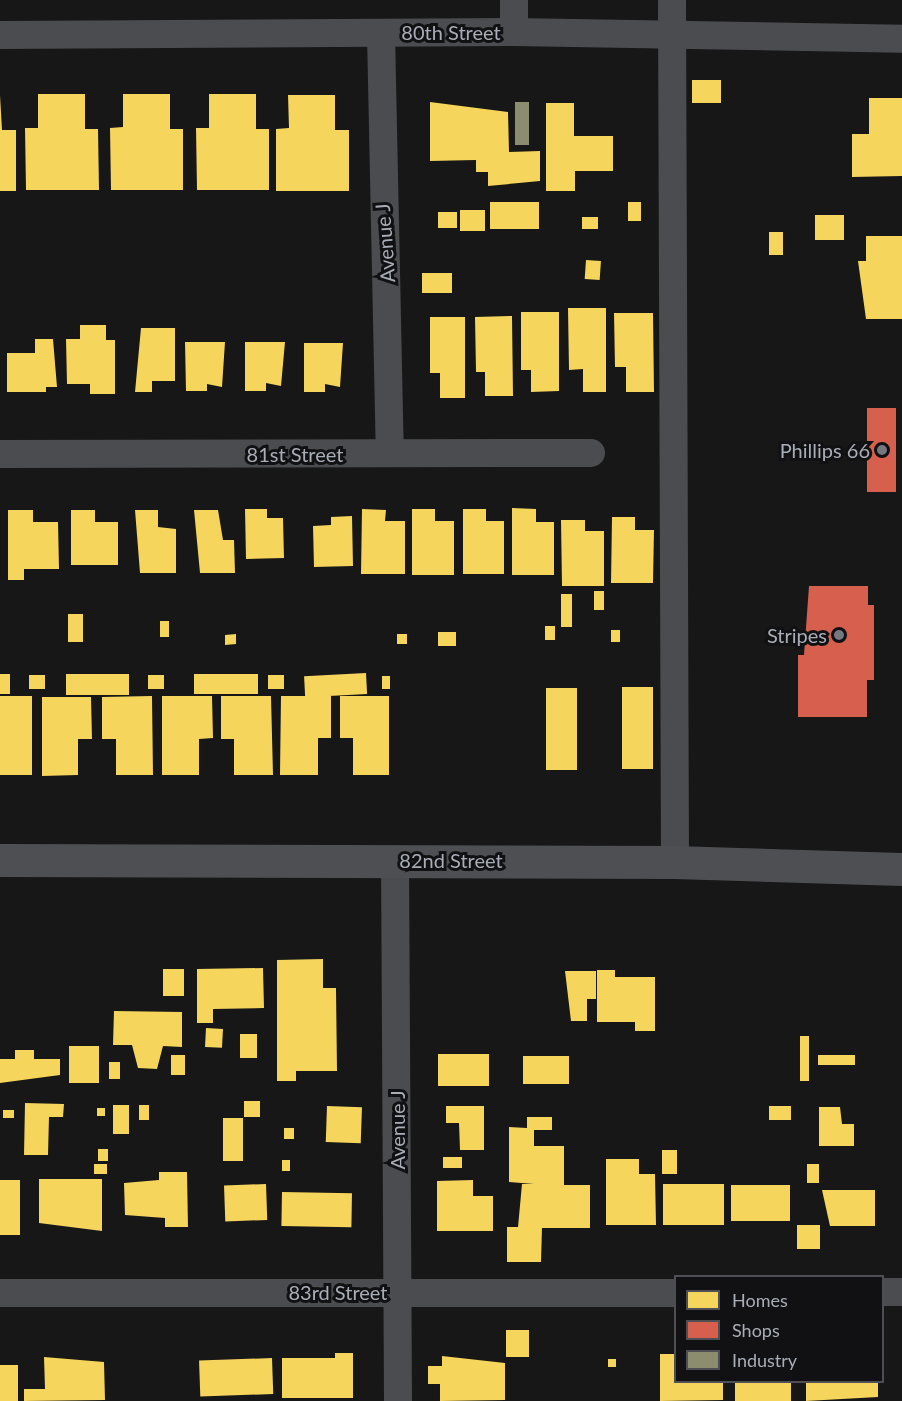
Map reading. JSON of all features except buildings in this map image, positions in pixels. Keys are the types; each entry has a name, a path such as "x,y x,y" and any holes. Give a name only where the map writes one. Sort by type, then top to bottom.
{"main road":[{"name":"82nd Street","path":"0,860 675,862 902,869"}],"street":[{"path":"514,0 514,32"},
{"path":"672,0 675,862"},
{"name":"80th Street","path":"0,35 514,32 902,39"},
{"name":"Avenue J","path":"381,33 390,453"},
{"name":"81st Street","path":"0,454 591,453"},
{"name":"Avenue J","path":"395,860 398,1401"},
{"path":"884,1292 902,1292"},
{"name":"83rd Street","path":"0,1293 674,1293"}],"place":[{"name":"Phillips 66","path":"882,450"},
{"name":"Stripes","path":"839,635"}]}
